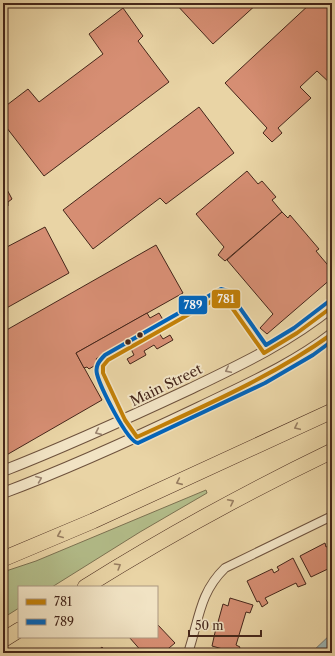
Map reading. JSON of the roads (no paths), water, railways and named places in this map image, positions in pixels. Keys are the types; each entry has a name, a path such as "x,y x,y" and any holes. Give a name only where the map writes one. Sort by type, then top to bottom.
{"highway":[{"path":"3,559 94,521 332,411"},
{"path":"87,586 155,544 332,451"},
{"path":"3,640 18,631"}],"street":[{"name":"Main Street","path":"3,471 96,433 264,353 297,333 332,307"},
{"path":"3,493 79,463 274,372 312,349 332,334"},
{"path":"188,653 207,590 216,577 225,568 332,516"}],"water":[{"path":"332,633 332,653 311,653"}]}
